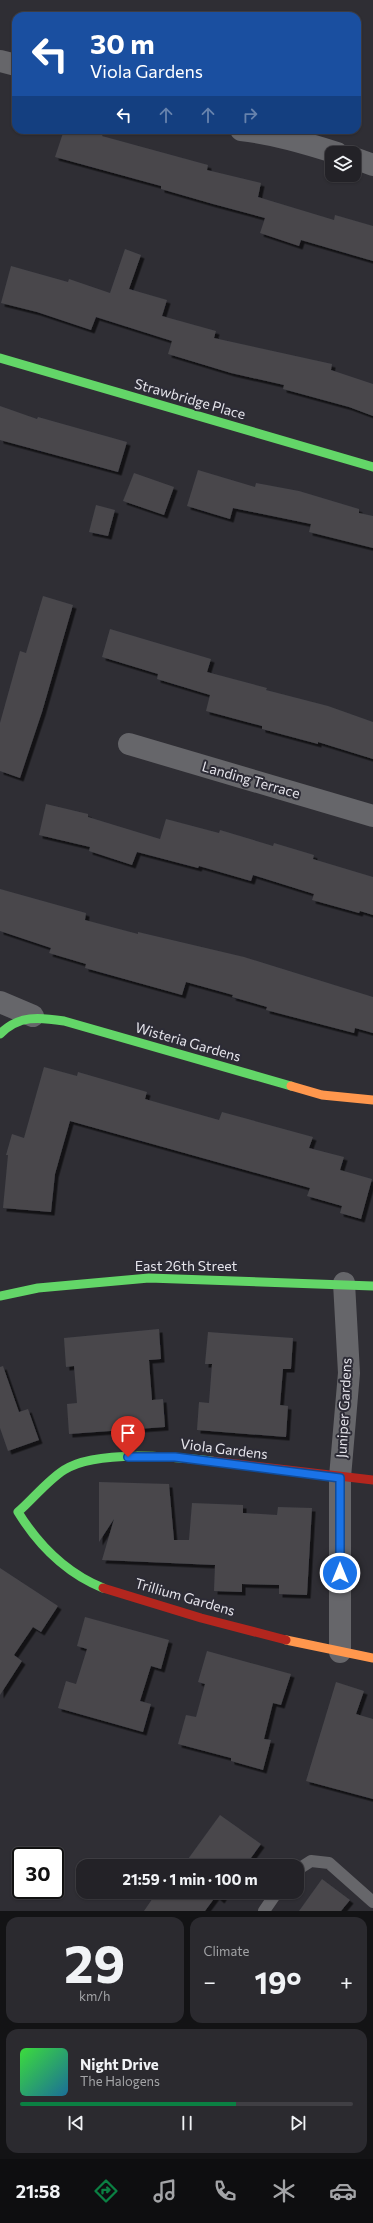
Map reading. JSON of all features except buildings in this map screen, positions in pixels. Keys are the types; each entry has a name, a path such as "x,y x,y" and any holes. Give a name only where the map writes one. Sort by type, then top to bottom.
{"street":[{"path":"0,61 12,64"},
{"path":"271,134 325,149"},
{"path":"361,160 373,164"},
{"name":"Strawbridge Place","path":"0,358 373,467"},
{"name":"Landing Terrace","path":"129,744 373,816"},
{"path":"0,1002 34,1016"},
{"name":"Wisteria Gardens","path":"0,1034 11,1023 22,1018 34,1016 69,1023 322,1095 373,1100"},
{"name":"East 26th Street","path":"0,1296 38,1288 149,1278 344,1283 373,1286"},
{"name":"Juniper Gardens","path":"340,1652 340,1478 348,1373 344,1283"},
{"name":"Viola Gardens","path":"18,1512 64,1470 88,1462 115,1457 175,1457 340,1478 373,1480"},
{"name":"Trillium Gardens","path":"18,1512 34,1539 49,1554 77,1575 97,1585 185,1614 340,1652 373,1658"}],"lane":[{"path":"304,1866 311,1861 329,1863 373,1902"},
{"path":"264,1911 272,1899"}],"traffic: fast":[{"path":"0,358 373,467"},
{"path":"0,1034 14,1023 22,1020 38,1018 64,1021 291,1086"},
{"path":"0,1296 38,1288 149,1278 373,1286"},
{"path":"103,1588 77,1575 54,1557 35,1536 18,1512 58,1474 78,1463 95,1459 136,1456 212,1461"}],"traffic: slow":[{"path":"291,1086 322,1095 373,1100"},
{"path":"286,1640 373,1658"}],"traffic: jam":[{"path":"212,1461 373,1480"},
{"path":"103,1588 201,1618 286,1640"}],"route":[{"path":"128,1457 175,1457 340,1478 340,1573"}]}
